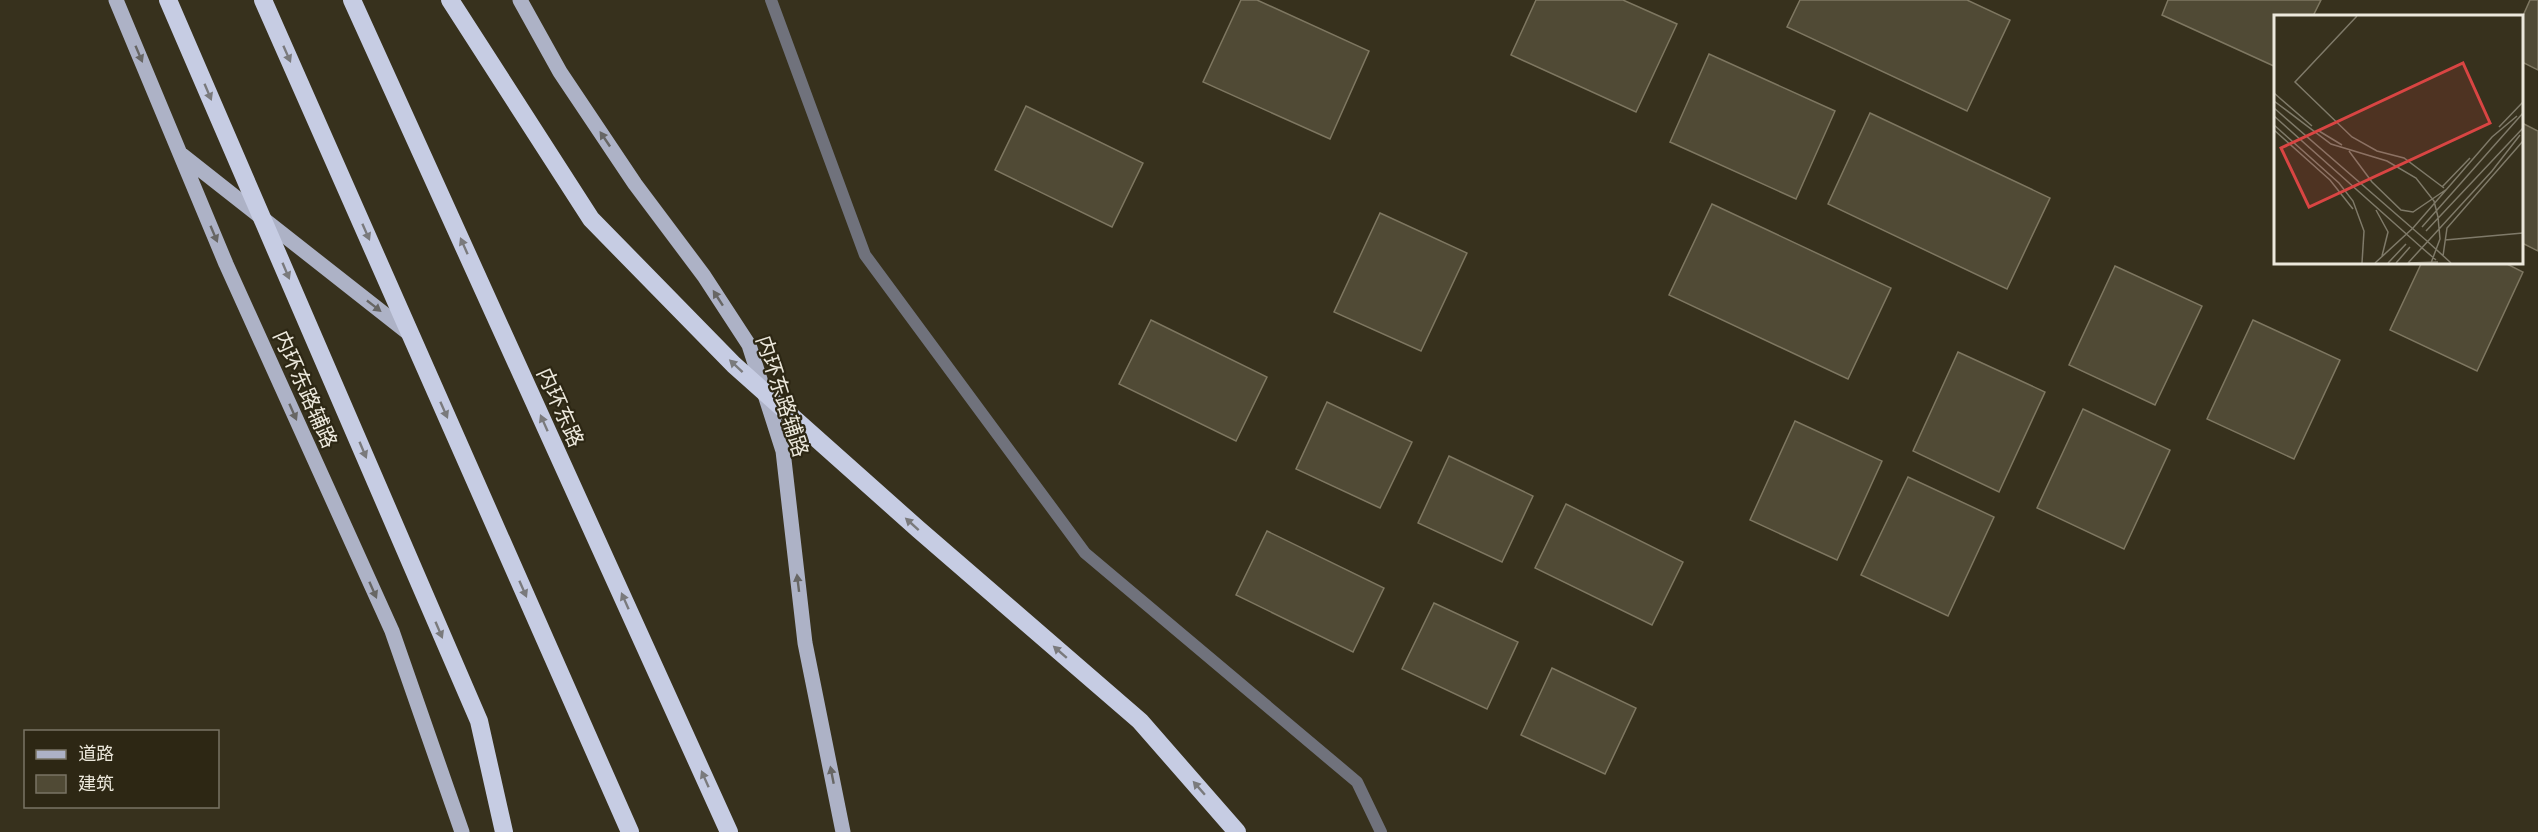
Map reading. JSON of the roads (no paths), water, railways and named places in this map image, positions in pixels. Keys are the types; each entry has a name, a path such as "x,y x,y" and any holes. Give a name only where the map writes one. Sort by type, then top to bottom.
{"highway":[{"path":"168,0 478,721 504,832"},
{"path":"263,0 630,832"},
{"name":"内环东路","path":"352,0 729,832"},
{"path":"450,0 591,219 734,365 918,529 1140,721 1237,832"}],"main road":[{"name":"内环东路辅路","path":"116,0 226,264 392,631 462,832"},
{"name":"内环东路辅路","path":"520,0 560,72 635,184 704,276 749,345 783,451 805,643 843,832"},
{"path":"180,153 411,336"}],"street":[{"path":"771,0 866,255 887,284 1085,553 1358,782 1381,832"}]}
